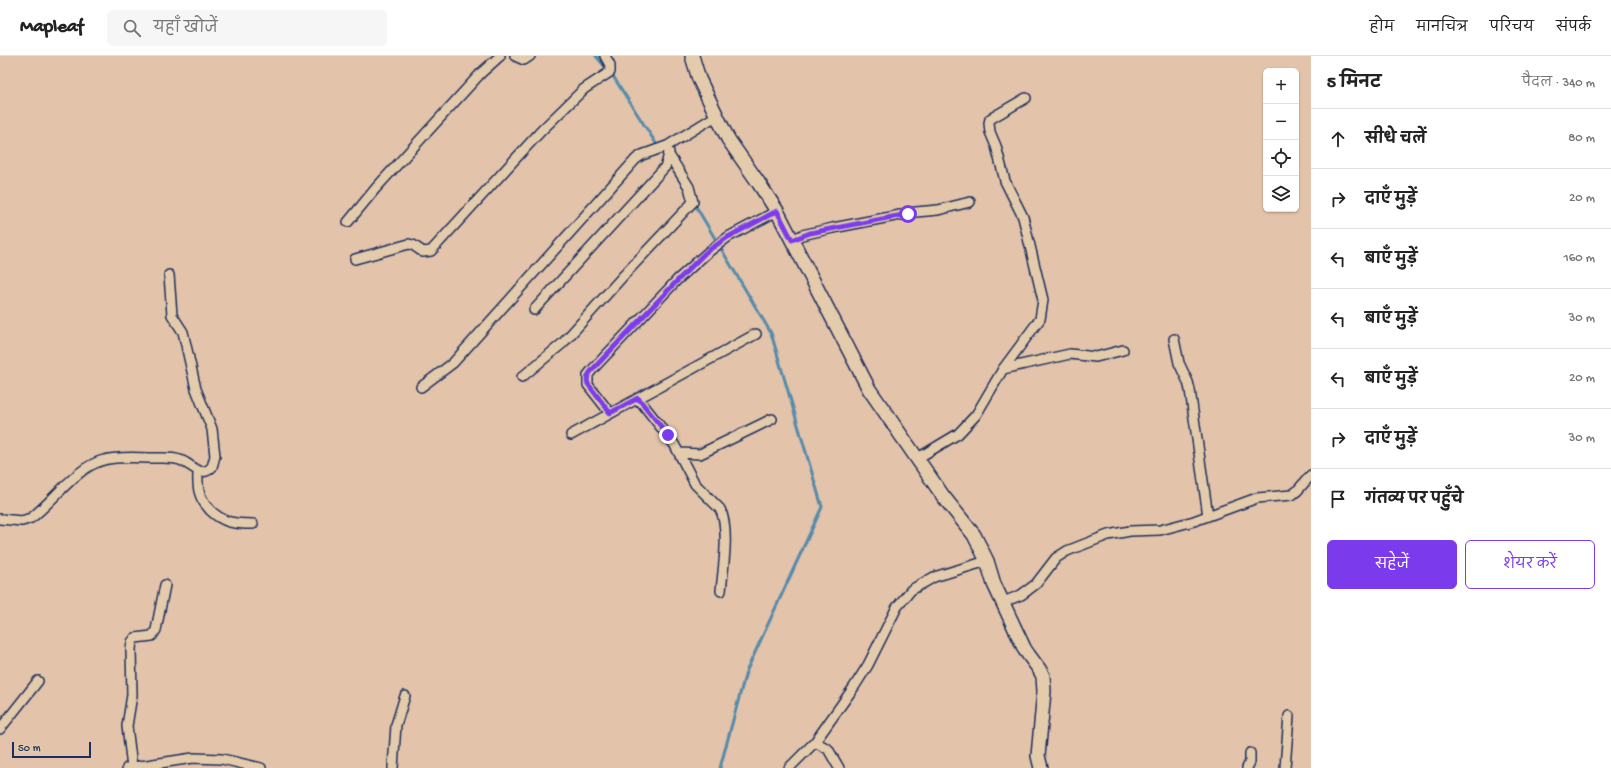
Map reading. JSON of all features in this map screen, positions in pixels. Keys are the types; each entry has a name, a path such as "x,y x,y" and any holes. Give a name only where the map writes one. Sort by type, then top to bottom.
{"street":[{"path":"348,222 371,194 481,73 500,56"},
{"path":"515,56 524,60 530,56"},
{"path":"355,259 409,244 413,244 423,252 431,251 541,131 584,89 610,72 610,65 604,56"},
{"path":"692,56 699,79 728,140 777,211 870,389 883,410 944,496 974,535 987,561 994,584 1025,650 1040,669 1043,676 1044,691 1038,756 1041,768"},
{"path":"918,458 947,441 967,426 976,415 1003,369 1040,319 1043,307 1042,294 1023,217 1005,181 996,146 988,128 990,119 1026,98"},
{"path":"422,387 453,363 636,158 670,144 716,116"},
{"path":"534,310 665,167 670,144"},
{"path":"522,377 563,343 624,275 693,202 689,187 668,155"},
{"path":"792,240 802,235 833,228 916,212 938,210 970,202"},
{"path":"610,413 588,384 588,375 678,280 714,247 728,237 777,211"},
{"path":"0,519 22,521 31,518 88,466 105,460 116,458 173,459 186,463 198,472 210,470 214,464 215,456 212,428 196,389 183,332 172,315 169,275"},
{"path":"571,435 756,334"},
{"path":"1174,340 1178,363 1190,390 1208,516"},
{"path":"1003,369 1070,354 1096,357 1124,350"},
{"path":"638,398 668,435 680,453 695,484 720,509 725,519 726,528 721,592"},
{"path":"680,453 700,454 772,419"},
{"path":"198,472 200,494 203,502 214,514 224,521 231,523 253,524"},
{"path":"1003,602 1021,595 1036,584 1056,558 1067,551 1108,535 1130,531 1160,530 1208,516 1256,498 1292,495 1311,475"},
{"path":"789,768 815,742 868,665 891,618 903,599 911,590 934,577 987,561"},
{"path":"165,585 156,630 152,636 135,638 132,642 132,695 127,726 129,768 193,758 222,759 261,768"},
{"path":"0,729 38,682"},
{"path":"393,768 396,725 405,696"},
{"path":"1285,768 1289,716"},
{"path":"815,742 828,749 839,768"},
{"path":"1247,768 1250,762 1250,753"}],"waterway":[{"path":"596,56 607,69"},
{"path":"611,73 666,159"},
{"path":"669,164 686,191"},
{"path":"694,203 771,333 822,507 746,672 720,768"}],"route":[{"path":"668,435 638,398 610,413 588,384 588,375 706,252 728,237 777,211 792,240 810,233 908,214"}]}
